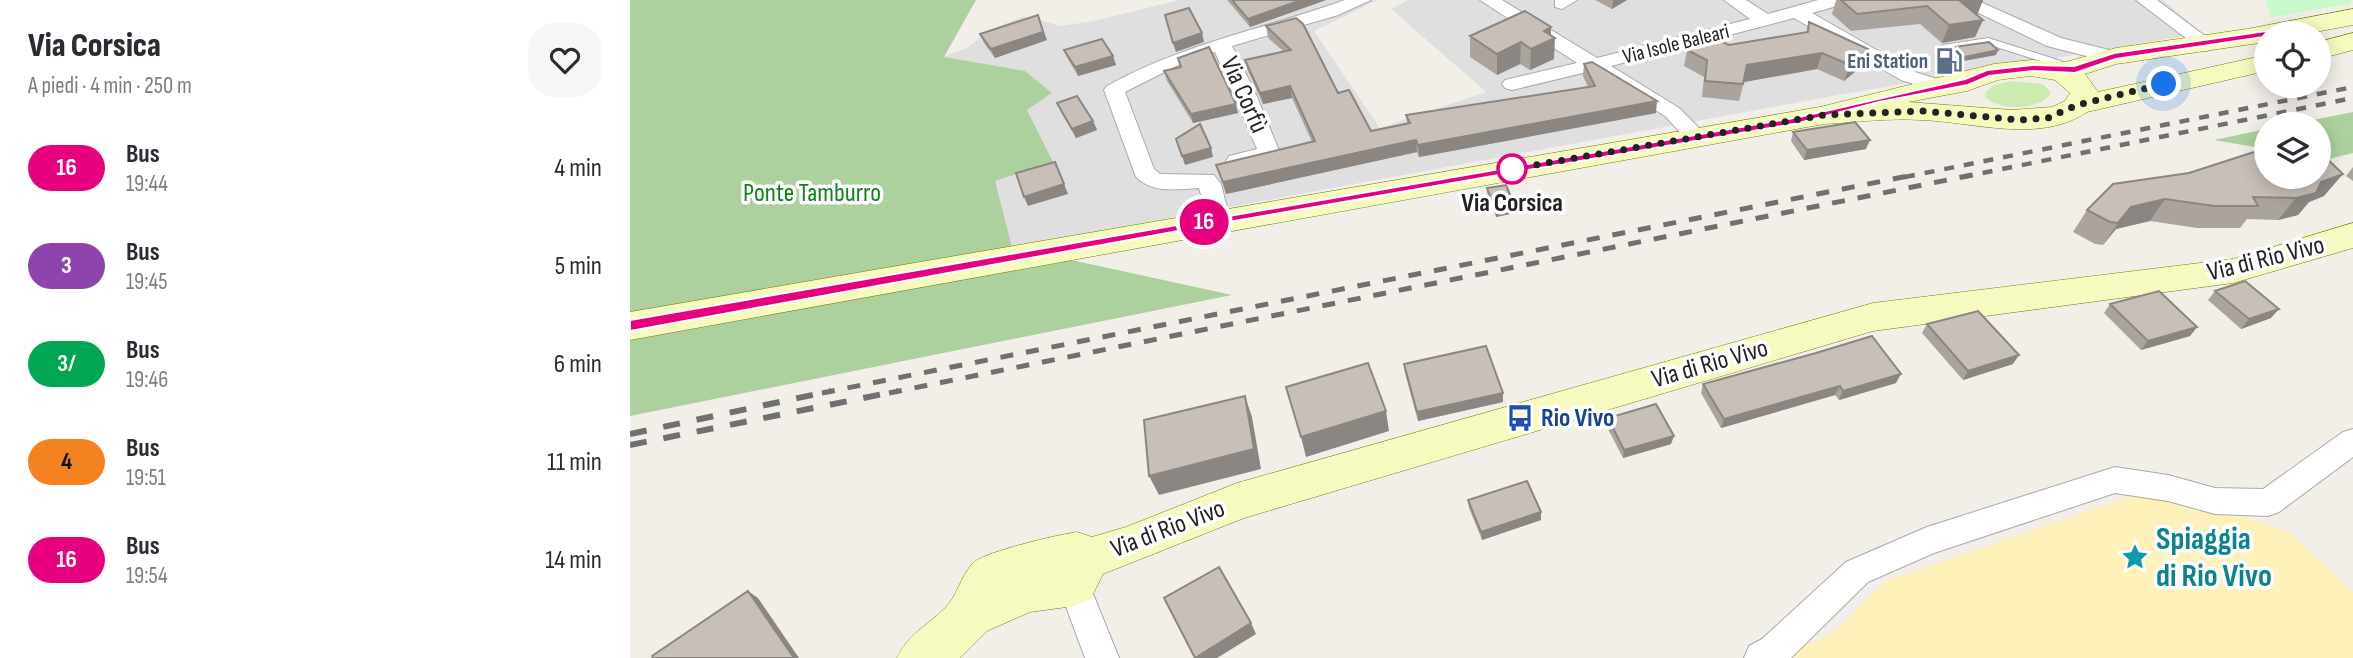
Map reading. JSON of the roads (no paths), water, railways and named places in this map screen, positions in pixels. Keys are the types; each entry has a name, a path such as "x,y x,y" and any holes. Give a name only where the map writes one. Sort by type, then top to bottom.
{"main road":[{"path":"2331,34 2352,34"},
{"path":"2331,45 2352,34"},
{"path":"630,326 1217,220 1824,115 1939,86 1968,82 1998,71 2118,71 2207,45 2254,37"},
{"path":"2063,73 2164,84 2254,65"},
{"path":"2118,71 2164,84"},
{"path":"1824,115 1923,111 2020,120 2048,118 2063,73"},
{"path":"1968,82 1972,101 1995,116"},
{"name":"Via di Rio Vivo","path":"921,658 947,639 976,610 975,597 991,575 1023,569 1056,555 1077,552 1079,573 1130,546 1237,502 1873,317 2234,271 2309,251 2353,235"}],"street":[{"path":"1217,220 1210,184 1197,178 1166,183 1149,178 1144,172 1114,90 1157,67 1221,44 1314,18 1362,0"},
{"path":"1489,0 1672,112 1698,138"},
{"path":"1733,0 1766,21"},
{"name":"Via Isole Baleari","path":"1512,84 1766,21 1838,0"},
{"path":"1961,0 2063,73 2083,53 2118,71"},
{"path":"2145,0 2207,45"},
{"path":"1797,12 1908,76 1939,86"},
{"name":"Via Corfù","path":"1197,178 1211,168 1269,153 1245,92 1221,44"},
{"path":"1761,658 1774,651 1857,572 1927,541 2115,480 2168,488 2215,500 2268,503 2353,441"},
{"path":"1079,573 1102,658"}],"lane":[{"path":"1968,82 1947,61 1944,48 1988,41 2063,73"}],"railway":[{"path":"1905,177 2353,87"},
{"path":"1963,177 2353,98"},
{"path":"822,393 1913,175"},
{"path":"889,393 1972,175"},
{"path":"630,434 831,391"},
{"path":"630,445 898,391"}],"place":[{"name":"Eni Station","path":"1949,61"},
{"name":"Via Corsica","path":"1512,169"},
{"name":"Rio Vivo","path":"1520,418"},
{"name":"Spiaggia di Rio Vivo","path":"2135,557"}],"park label":[{"name":"Ponte Tamburro","path":"812,193"}]}
